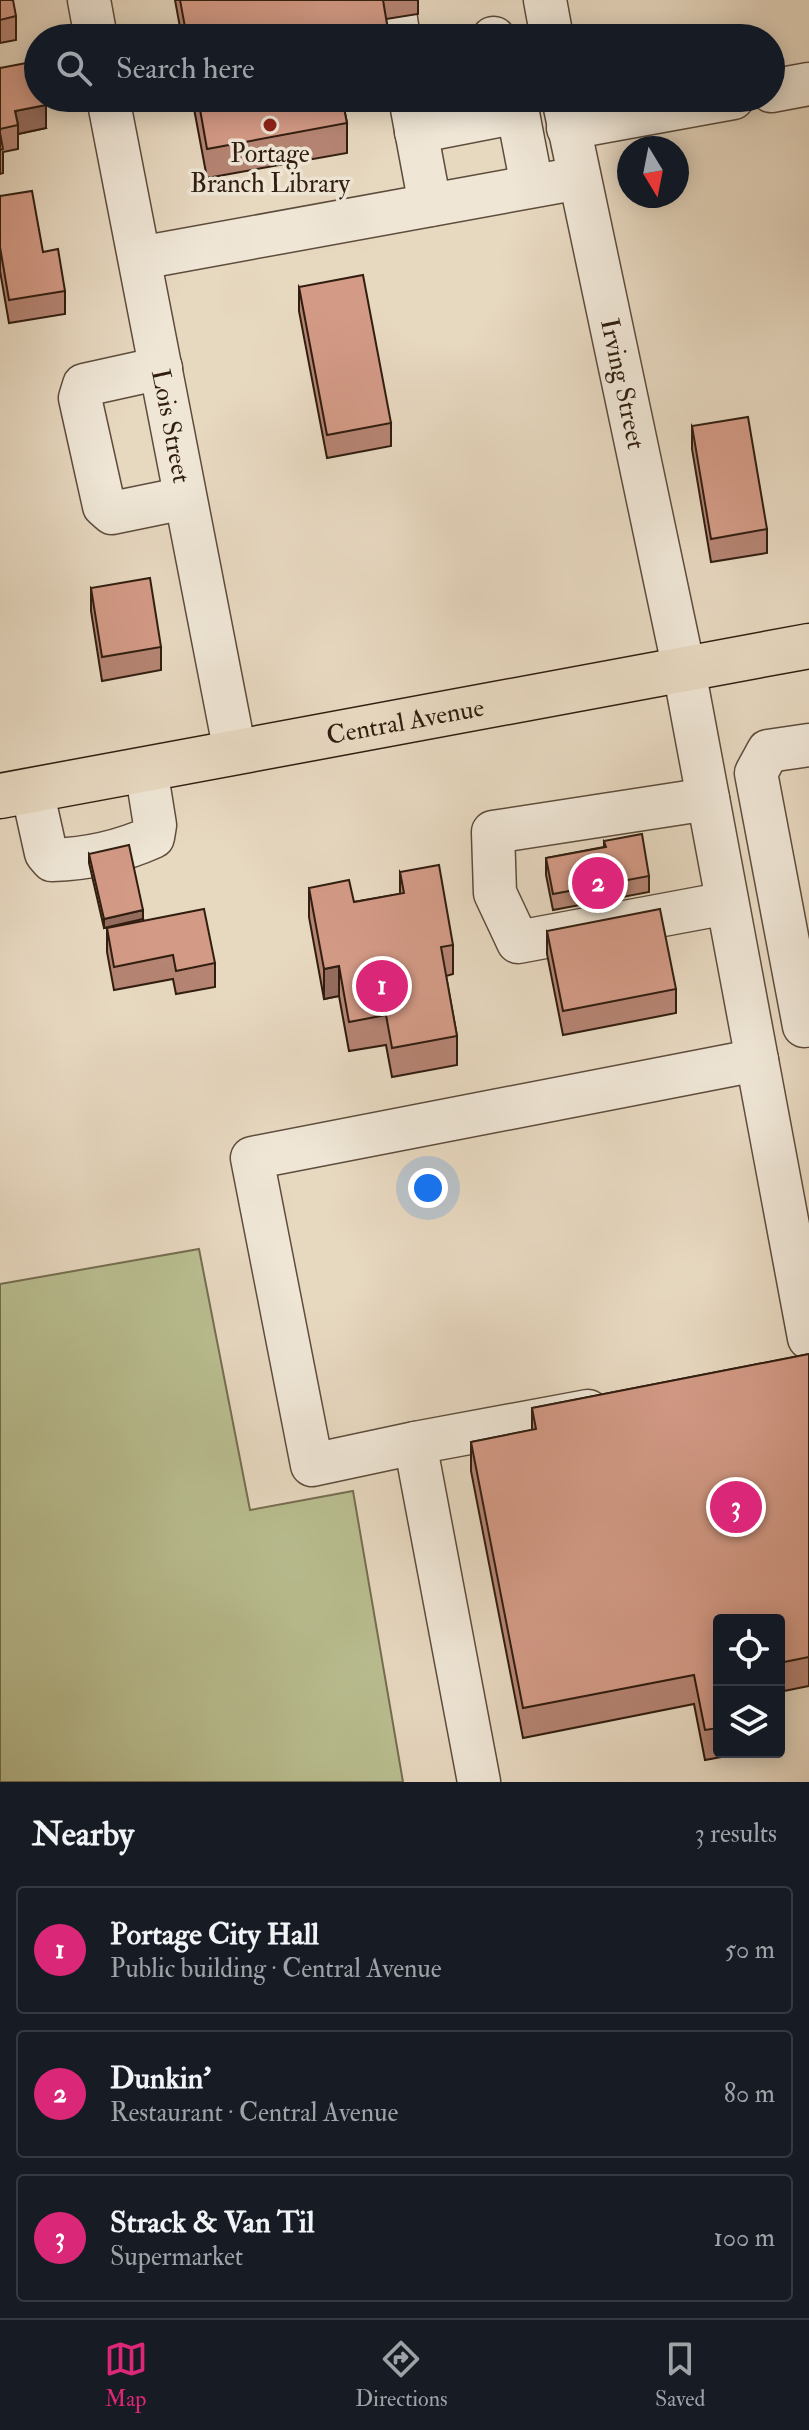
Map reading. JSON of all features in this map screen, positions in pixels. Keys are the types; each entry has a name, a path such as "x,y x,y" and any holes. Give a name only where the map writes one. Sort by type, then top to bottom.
{"main road":[{"name":"Central Avenue","path":"16,793 809,646"}],"street":[{"path":"89,0 93,24"},
{"path":"393,0 397,24"},
{"path":"545,0 549,24"},
{"path":"785,88 809,84"},
{"name":"Lois Street","path":"111,112 235,752"},
{"path":"430,205 413,115 444,112"},
{"path":"517,112 532,186"},
{"name":"Irving Street","path":"566,113 684,670 755,1048 804,1360"},
{"path":"140,258 579,178"},
{"path":"161,368 84,385 80,398 104,506 112,513 185,498"},
{"path":"630,1403 312,1465 252,1158 755,1048 807,1026 756,773 768,751 809,745"},
{"path":"16,793 46,853 52,860 67,860 132,847 153,837 155,825 146,769"},
{"path":"708,799 493,832 495,893 518,942 727,903"},
{"path":"415,1443 479,1782"}],"green space":[{"path":"199,1249 250,1510 353,1491 403,1782 0,1782 0,1284"}],"building":[{"path":"0,0 13,0 16,16 0,20"},
{"path":"180,0 383,0 387,24 184,24"},
{"path":"24,63 24,109 15,111 18,125 0,129 0,68"},
{"path":"200,112 345,112 347,123 207,149"},
{"path":"32,191 43,252 58,249 65,291 9,300 0,247 0,196"},
{"path":"363,275 391,423 327,435 299,287"},
{"path":"748,417 767,529 711,539 692,426"},
{"path":"150,578 161,647 102,657 91,588"},
{"path":"642,834 649,876 553,894 546,858 606,847 604,841"},
{"path":"129,845 143,910 104,919 89,854"},
{"path":"439,865 453,945 441,947 457,1036 392,1048 386,1015 349,1022 339,966 324,969 309,888 349,880 354,902 404,893 400,872"},
{"path":"204,909 215,963 176,971 173,955 114,967 107,928"},
{"path":"660,909 676,989 563,1011 547,931"},
{"path":"809,1354 809,1657 785,1662 785,1614 713,1614 713,1729 705,1730 694,1675 523,1708 471,1442 536,1429 532,1408"}],"place":[{"name":"Portage Branch Library","path":"270,125"},
{"name":"Dunkin'","path":"598,883"},
{"name":"Portage City Hall","path":"382,986"},
{"name":"Strack & Van Til","path":"736,1507"}]}
